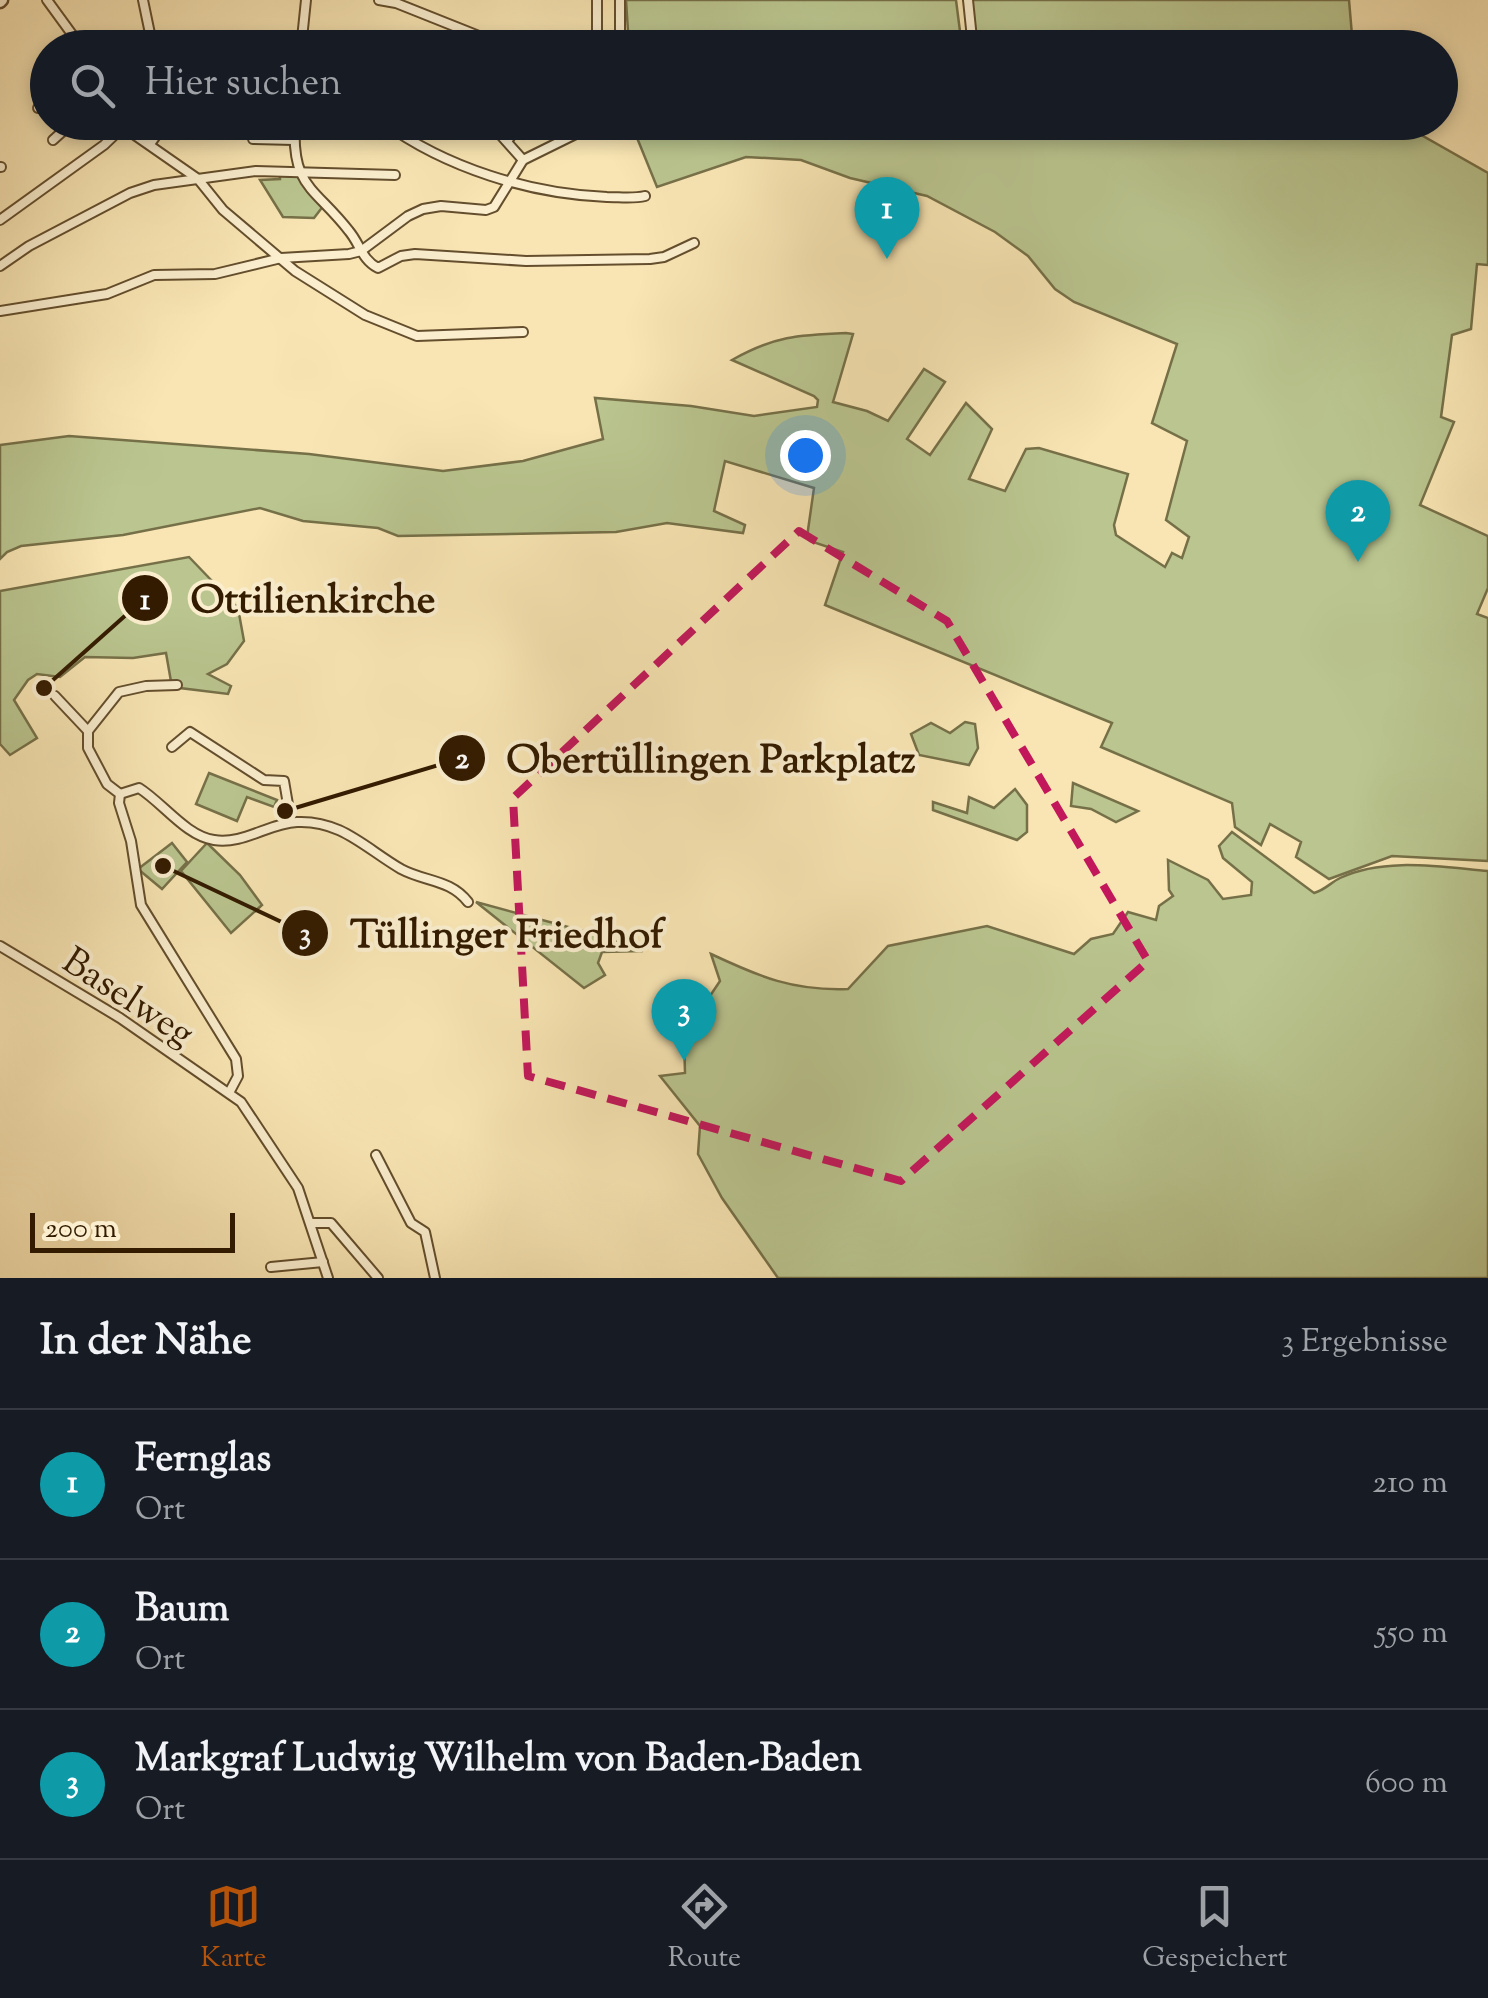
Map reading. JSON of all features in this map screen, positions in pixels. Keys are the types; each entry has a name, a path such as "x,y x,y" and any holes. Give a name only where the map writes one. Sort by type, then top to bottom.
{"street":[{"path":"47,0 69,30"},
{"path":"144,0 150,30"},
{"path":"303,30 306,0"},
{"path":"379,0 397,2 466,30"},
{"path":"597,0 597,30"},
{"path":"620,0 620,30"},
{"path":"968,0 971,30"},
{"path":"0,220 104,140"},
{"path":"144,140 198,179 223,210 281,258 340,301 378,321 418,336 523,332"},
{"path":"150,144 153,140"},
{"path":"294,140 299,172 309,190 344,224 369,263 378,268 401,256 415,254 526,262 657,259 694,243"},
{"path":"413,140 429,150 544,191 645,196"},
{"path":"0,311 107,294 154,275 228,272 281,258 361,251 423,209 494,207 522,160 563,140"},
{"path":"507,141 522,160"},
{"path":"0,266 29,246 130,193 154,185 256,171 395,175"},
{"path":"120,794 108,784 88,748 88,730 120,692 177,685"},
{"path":"56,696 88,730"},
{"path":"172,747 190,732 264,780 284,781 291,822"},
{"path":"120,794 138,788 195,832 213,840 237,839 291,822 339,828 399,868 455,887 468,902"},
{"path":"120,794 141,905 230,1047 238,1070 230,1091 271,1143 298,1188 328,1278"},
{"name":"Baselweg","path":"0,946 120,1018 230,1091"},
{"path":"376,1155 412,1223 425,1232 435,1278"},
{"path":"312,1224 332,1224 378,1278"},
{"path":"271,1267 323,1262"}],"highlighted area":[{"path":"799,531 947,621 1148,961 901,1181 528,1076 513,798"}],"green space":[{"path":"626,0 956,0 960,30 628,30"},
{"path":"968,0 1349,0 1352,30 971,30"},
{"path":"638,140 1430,140 1488,173 1488,265 1477,264 1471,329 1452,335 1441,417 1454,422 1420,505 1488,536 1488,588 1477,614 1488,618 1488,861 1392,856 1329,879 1296,857 1301,842 1270,824 1261,845 1235,827 1232,803 1101,747 1112,723 825,605 843,552 807,537 814,488 725,461 714,511 745,525 743,533 667,523 616,532 398,536 378,528 303,521 260,508 123,535 21,546 0,559 0,445 69,436 309,454 443,471 523,461 603,439 595,398 754,416 817,407 814,396 732,360 787,338 846,333 853,334 833,402 888,421 924,369 945,382 907,439 930,455 966,403 992,429 969,479 1005,491 1026,449 1039,448 1128,474 1114,525 1116,535 1165,567 1172,553 1182,558 1189,537 1166,520 1187,441 1152,423 1177,344 1074,302 1055,289 1028,256 995,232 927,196 850,178 801,160 746,157 657,187"},
{"path":"280,172 299,172 324,205 314,218 283,217 260,180 280,179"},
{"path":"189,557 238,608 244,641 227,664 208,674 231,686 228,694 172,687 166,653 133,658 85,657 60,677 37,674 28,680 14,700 37,738 10,755 0,744 0,591"},
{"path":"965,722 975,724 978,748 969,765 919,755 911,734 931,723 950,733"},
{"path":"209,773 277,800 274,807 247,797 237,821 196,804"},
{"path":"1073,783 1138,811 1116,822 1091,809 1071,806"},
{"path":"1015,789 1027,805 1027,832 1017,840 933,810 933,802 967,813 969,797 994,808"},
{"path":"1232,832 1314,893 1340,878 1375,867 1413,865 1488,871 1488,1278 778,1278 722,1198 698,1154 700,1126 660,1076 685,1073 684,1035 720,981 711,954 777,981 810,988 848,989 888,946 987,926 1074,954 1091,939 1113,934 1128,912 1156,920 1159,906 1173,896 1169,890 1168,860 1208,880 1223,899 1251,895 1252,882 1223,858 1219,846"},
{"path":"172,843 187,862 162,889 138,869"},
{"path":"207,843 240,875 262,905 231,933 181,871"},
{"path":"476,902 643,951 602,952 598,963 605,975 584,988"}],"place":[{"name":"Fernglas","path":"887,259"},
{"name":"Baum","path":"1358,562"},
{"name":"Ottilienkirche","path":"44,688"},
{"name":"Obertüllingen Parkplatz","path":"285,811"},
{"name":"Tüllinger Friedhof","path":"163,866"},
{"name":"Markgraf Ludwig Wilhelm von Baden-Baden","path":"684,1061"}]}
